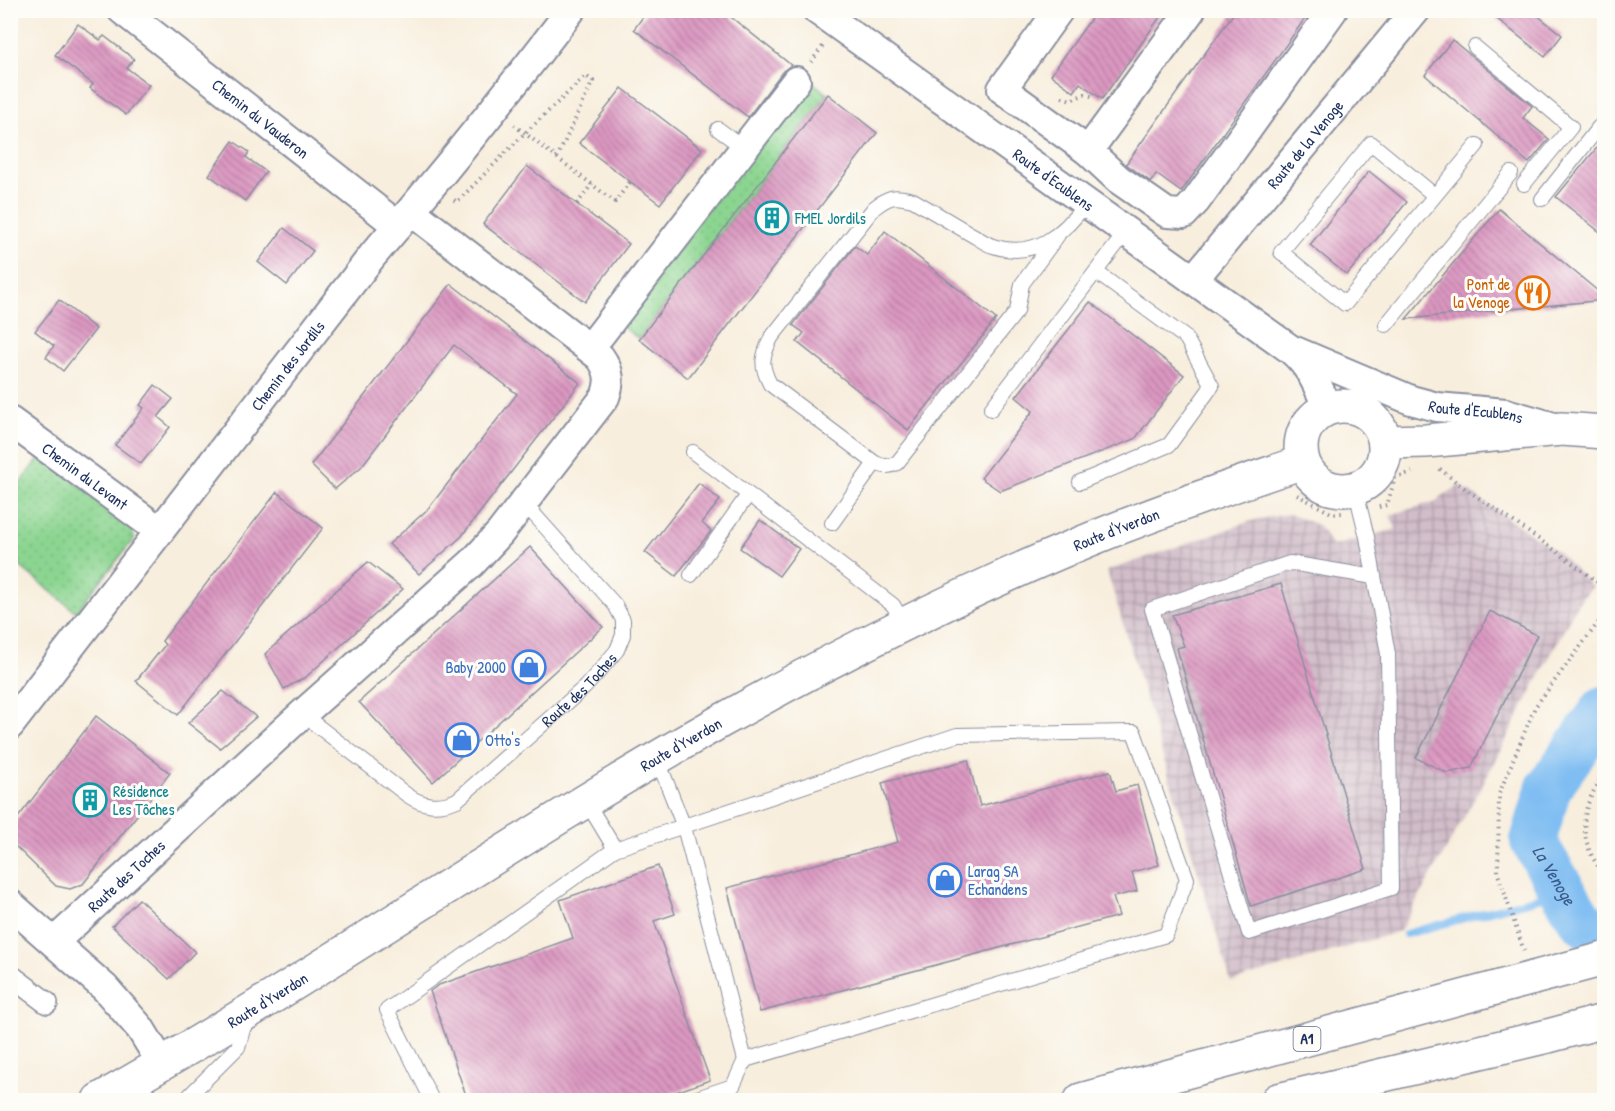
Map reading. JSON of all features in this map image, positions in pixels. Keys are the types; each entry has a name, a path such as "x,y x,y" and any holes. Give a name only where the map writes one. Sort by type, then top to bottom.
{"main road":[{"path":"1343,406 1358,409 1371,417 1380,428 1385,442 1385,455 1381,466 1366,483 1358,499 1342,490 1330,488 1314,478 1303,462 1301,449 1308,424 1328,409 1343,406"},
{"path":"1385,442 1426,441 1562,429 1605,432"},
{"name":"Route d'Yverdon","path":"99,1101 248,1012 657,758 780,689 904,625 1021,569 1114,530 1303,462"},
{"name":"A1","path":"1081,1101 1605,959"},
{"path":"1278,1101 1605,1021"}],"street":[{"name":"Chemin du Vauderon","path":"122,10 405,219"},
{"name":"Chemin des Jordils","path":"10,725 373,255 495,110 571,10"},
{"name":"Route d'Ecublens","path":"817,10 1290,349 1312,374 1328,409"},
{"path":"1059,10 1002,89 1088,151 1118,179 1167,213 1184,214 1196,201 1333,10"},
{"path":"1088,151 1191,10"},
{"name":"Route de la Venoge","path":"1193,280 1414,11"},
{"path":"590,348 796,81"},
{"name":"Route des Toches","path":"54,942 302,714 472,563 493,541 605,397 610,379 607,367 590,348 405,219"},
{"name":"Route d'Ecublens","path":"1290,349 1411,400 1437,407 1506,413 1562,429"},
{"name":"Chemin du Levant","path":"10,421 160,531"},
{"path":"10,904 86,968 140,1028 162,1064"},
{"path":"10,975 47,1003"}],"lane":[{"path":"1476,47 1571,127 1524,184"},
{"path":"1542,199 1599,127"},
{"path":"718,129 744,148"},
{"path":"1434,195 1371,143 1281,252 1346,304 1477,145"},
{"path":"1386,324 1511,172"},
{"path":"1058,235 1041,245 1016,249 993,246 906,198 899,196 886,198 874,208 771,338 763,362 770,384 875,463 890,466 903,458 1017,311 1022,284 1058,235 1075,219 1086,203"},
{"path":"991,409 1126,232"},
{"path":"1080,482 1170,445 1212,386 1186,338 1096,272"},
{"path":"693,452 893,605 904,625"},
{"path":"832,523 875,463"},
{"path":"691,575 748,495"},
{"path":"1358,499 1374,577 1388,654 1391,888 1249,933 1152,609 1290,562 1374,577"},
{"name":"Route des Toches","path":"302,714 412,799 431,805 444,806 457,800 585,687 617,650 623,635 623,620 615,605 523,502"},
{"path":"432,1101 387,1010 615,849 957,735 1134,732 1187,879 1166,935 745,1060"},
{"path":"657,758 684,827 745,1060 733,1086 691,1101"},
{"path":"586,801 615,849"},
{"path":"192,1101 189,1096 238,1047 248,1012"}],"path":[{"path":"457,202 525,133 586,76 593,81 557,158"},
{"path":"1056,97 1071,100 1085,94 1099,101"},
{"path":"495,110 615,202 630,182"},
{"path":"577,204 592,184"},
{"path":"1446,464 1436,466 1605,587"},
{"path":"1287,497 1298,494 1334,514 1358,499 1387,505 1395,478 1415,472"},
{"path":"1509,909 1498,874 1499,794 1535,707 1605,615"},
{"path":"1605,769 1587,806 1585,822 1585,837 1590,853 1605,873"}],"shaded area":[{"path":"1460,485 1559,553 1592,587 1578,603 1480,789 1400,931 1231,982 1107,571 1257,519 1289,514 1318,525 1332,546 1396,529 1390,515 1434,502"}],"green space":[{"path":"801,74 828,94 639,339 612,319"},
{"path":"41,457 131,524 134,539 76,612 11,559 10,495"}],"building":[{"path":"648,10 722,10 791,65 783,71 748,117 634,29"},
{"path":"1097,10 1165,10 1102,99 1080,83 1074,92 1051,75"},
{"path":"1236,10 1311,10 1181,192 1156,174 1151,182 1126,164"},
{"path":"1486,10 1531,10 1562,35 1545,57"},
{"path":"78,24 100,40 104,36 134,59 127,68 149,85 126,115 90,88 93,84 55,55"},
{"path":"1452,40 1532,106 1523,118 1549,139 1529,163 1425,75"},
{"path":"622,88 702,149 660,204 579,143"},
{"name":"FMEL Jordils","path":"828,94 877,133 688,378 639,339"},
{"path":"1605,138 1605,236 1556,197"},
{"path":"233,141 249,152 246,157 266,172 245,201 209,175"},
{"path":"527,166 629,244 585,302 483,224"},
{"path":"1369,171 1407,202 1347,275 1310,245"},
{"path":"1499,209 1605,297 1605,300 1406,319"},
{"path":"284,228 313,251 287,285 258,262"},
{"path":"885,231 996,319 908,430 797,342 804,333 793,325 855,246 867,255"},
{"path":"451,284 580,383 461,537 419,574 389,544 428,509 517,394 454,345 361,467 335,489 311,465"},
{"path":"59,300 96,329 63,371 46,357 54,346 35,331"},
{"path":"1090,302 1184,375 1135,439 1000,491 981,478 1033,411 1016,397"},
{"path":"155,385 173,399 158,417 170,427 141,464 115,445 144,408 140,405"},
{"path":"699,483 720,500 702,523 711,531 676,576 645,552"},
{"path":"277,492 323,528 178,715 136,681 165,645 162,641"},
{"path":"760,520 799,549 779,576 740,548"},
{"path":"530,547 603,627 433,782 359,702"},
{"path":"368,562 403,589 306,677 284,689 265,654"},
{"path":"1281,584 1366,869 1251,906 1177,648 1184,646 1172,615"},
{"path":"1490,611 1537,635 1471,768 1447,773 1416,758"},
{"path":"223,691 256,717 220,748 188,723"},
{"name":"Résidence Les Tôches","path":"96,716 170,773 83,884 70,889 56,886 10,841 10,828"},
{"name":"Larag SA Echandens","path":"968,760 980,806 1110,771 1116,791 1137,785 1159,865 1132,872 1137,891 1113,897 1119,916 760,1012 727,888 898,842 882,783"},
{"path":"658,866 675,914 654,921 710,1080 650,1101 468,1101 430,991 439,985 573,938 560,900"},
{"path":"139,899 195,952 169,979 112,926"}],"waterway":[{"name":"La Venoge","path":"1604,709 1549,787 1533,841 1579,917 1604,941"},
{"path":"1406,934 1564,891"}],"place":[{"name":"FMEL Jordils","path":"772,218"},
{"name":"Pont de la Venoge","path":"1533,293"},
{"name":"Baby 2000","path":"529,667"},
{"name":"Otto's","path":"462,740"},
{"name":"Résidence Les Tôches","path":"90,800"},
{"name":"Larag SA Echandens","path":"945,880"}]}
